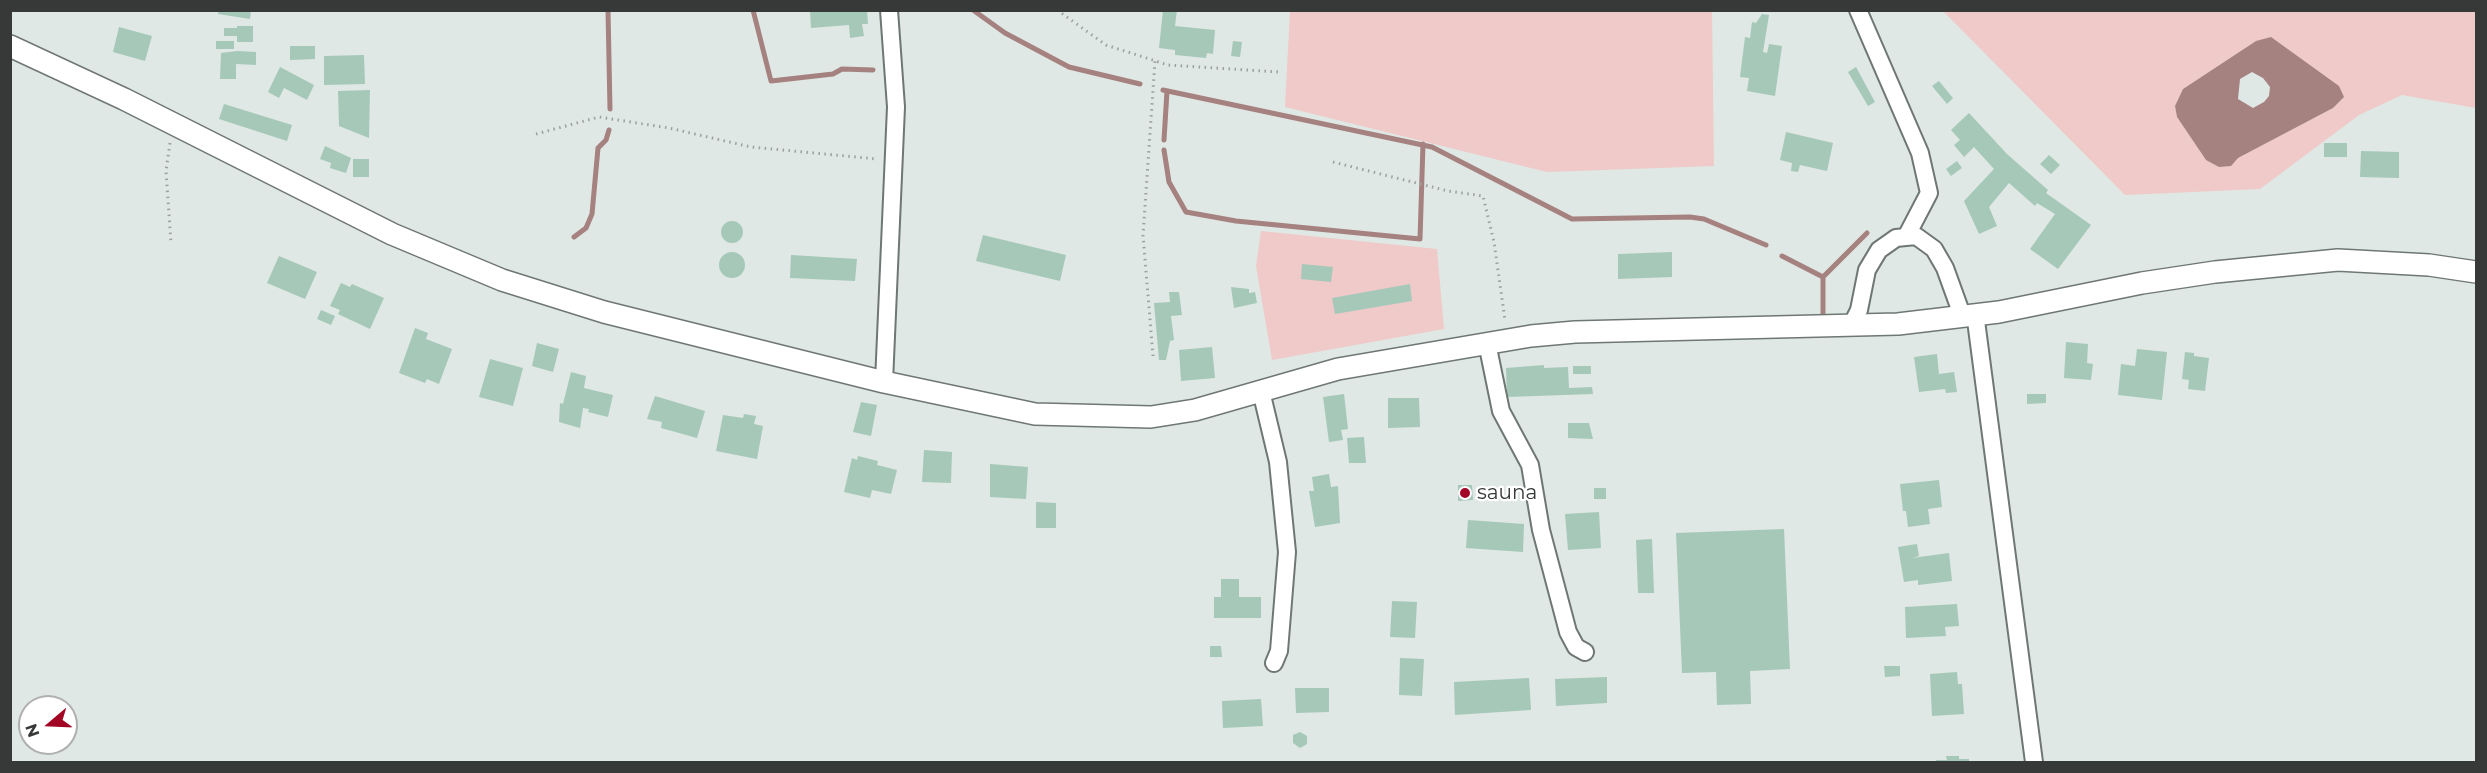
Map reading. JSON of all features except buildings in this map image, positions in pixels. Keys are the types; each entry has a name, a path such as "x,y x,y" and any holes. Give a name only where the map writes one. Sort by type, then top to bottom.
{"street":[{"path":"884,382 896,106 890,10"},
{"path":"1858,10 1920,153 1929,192 1906,237"},
{"path":"10,46 174,124 392,234 502,280 604,312 884,382 1035,414 1151,417 1195,410 1352,366 1498,341 1575,332 1898,324 1999,312 2142,283 2294,263 2365,260 2476,272"},
{"path":"1851,326 1859,310 1867,270 1879,250 1896,238 1917,236 1934,249 1969,314 1986,381 2034,762"},
{"path":"1498,341 1501,411 1530,465 1546,552 1568,632 1576,647 1585,652"},
{"path":"1261,391 1278,462 1287,552 1279,651 1274,663"}],"path":[{"path":"1057,10 1106,45 1168,65 1279,72"},
{"path":"1153,356 1143,235 1155,61"},
{"path":"536,134 599,117 669,128 751,147 894,161"},
{"path":"171,243 166,171 174,124"},
{"path":"1333,162 1414,183 1483,195 1494,242 1498,341"}],"shaded area":[{"path":"1290,11 1712,11 1714,166 1547,172 1285,107"},
{"path":"1943,11 2476,11 2476,108 2402,95 2359,115 2260,189 2125,195","holes":["2256,41 2344,97 2333,108 2238,158 2206,160 2177,117 2175,106 2183,89"]},
{"path":"2271,37 2339,86 2344,97 2333,108 2238,158 2231,166 2219,167 2206,160 2177,117 2175,106 2183,89 2256,41","holes":["2252,72 2263,78 2270,87 2269,96 2264,102 2253,108 2238,99 2240,79"]},
{"path":"1261,231 1437,249 1444,329 1272,360 1256,266"}],"waterway":[{"path":"608,10 610,109"},
{"path":"753,10 771,81 833,74 842,69 873,70"},
{"path":"973,10 1005,33 1069,67 1140,84"},
{"path":"1163,90 1432,147 1572,219 1690,217 1704,219 1766,245"},
{"path":"1164,140 1167,91"},
{"path":"574,237 586,228 592,214 598,148 606,140 609,130"},
{"path":"1164,150 1169,182 1186,212 1236,221 1420,239 1423,144"},
{"path":"1782,256 1823,277 1867,233"},
{"path":"1823,277 1823,314"}],"place":[{"name":"sauna","path":"1465,493"}]}
